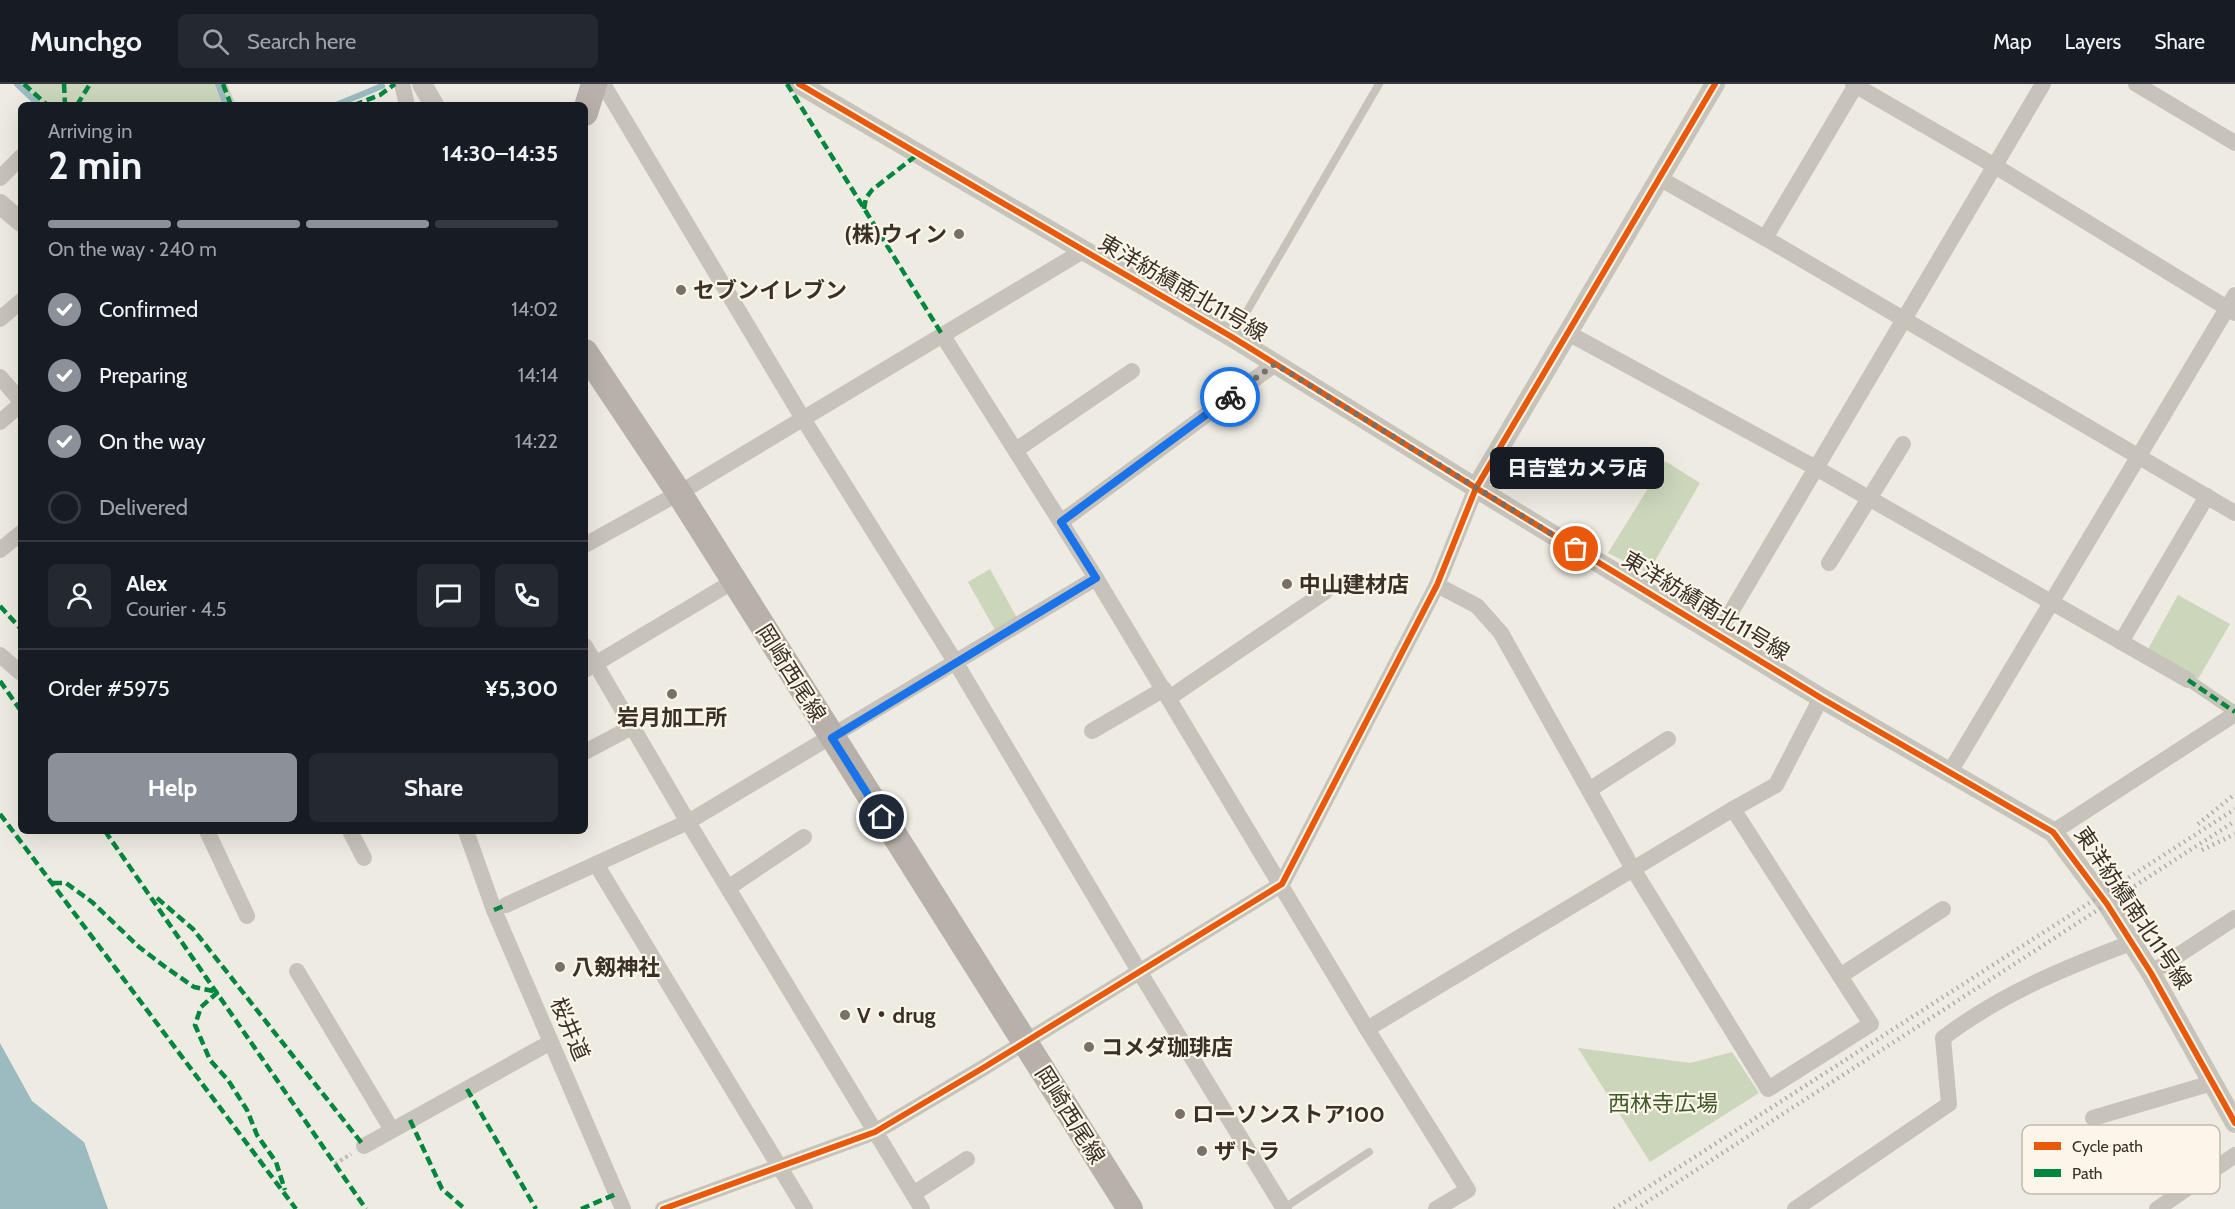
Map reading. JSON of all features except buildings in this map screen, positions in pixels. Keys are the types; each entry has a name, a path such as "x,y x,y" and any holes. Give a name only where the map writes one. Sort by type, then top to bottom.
{"main road":[{"path":"588,103 594,84"},
{"name":"岡崎西尾線","path":"588,356 679,493 1130,1209"}],"street":[{"path":"402,84 406,102"},
{"path":"422,84 432,102"},
{"path":"603,84 802,417 956,663 1284,1209"},
{"name":"東洋紡績南北11号線","path":"799,84 1232,337 1821,698 2053,832 2100,896 2151,973 2235,1123"},
{"path":"663,1209 875,1132 1282,884 1437,585 1476,488 1715,84"},
{"path":"1718,634 2043,84"},
{"path":"2136,84 2235,143"},
{"path":"1765,238 1855,85 2232,306 1950,772"},
{"path":"0,178 18,160"},
{"path":"1659,178 2235,513"},
{"path":"0,204 18,219"},
{"path":"588,543 679,493 802,417 943,336 1083,251"},
{"path":"0,319 18,304"},
{"path":"1568,333 1816,468 2053,602 2188,680 2235,713 2053,832"},
{"path":"943,336 1096,578 1282,884 1367,1029 1468,1190 1436,1209"},
{"path":"1061,522 1275,364"},
{"path":"1016,450 1132,371"},
{"path":"0,377 18,398"},
{"path":"0,422 18,405"},
{"path":"1829,562 1903,444"},
{"path":"2121,642 2207,496"},
{"path":"0,550 18,535"},
{"path":"506,905 688,822 832,738 1096,578"},
{"path":"734,581 590,667 632,727 922,1209"},
{"path":"1437,585 1477,606 1501,633 1633,869 1768,1089 1871,1024 1733,809"},
{"path":"1092,731 1166,694 1325,591"},
{"path":"0,655 18,670"},
{"path":"1367,1029 1776,785 1821,698"},
{"path":"588,750 632,727"},
{"path":"1589,790 1668,738"},
{"path":"208,834 247,916"},
{"path":"352,834 364,858"},
{"name":"桜井道","path":"467,834 494,910 623,1209"},
{"path":"728,888 804,837"},
{"path":"596,864 805,1209"},
{"path":"1840,976 1943,909"},
{"path":"2151,973 2235,918"},
{"path":"1795,1209 1948,1104 1943,1038 1969,1018 2068,967 2131,943"},
{"path":"297,971 392,1130"},
{"path":"364,1146 551,1042"},
{"path":"2093,1118 2212,1083"},
{"path":"2220,1165 2235,1155"},
{"path":"913,1194 967,1159"},
{"path":"2157,1209 2179,1194"}],"lane":[{"path":"1232,337 1379,84"},
{"path":"1284,1209 1369,1152"}],"green space":[{"path":"22,84 227,84 235,102 40,102"},
{"path":"1665,461 1700,483 1648,573 1608,553"},
{"path":"990,569 1017,618 995,630 968,582"},
{"path":"2178,595 2230,624 2198,679 2147,651"},
{"name":"西林寺広場","path":"1578,1048 1690,1063 1732,1052 1759,1093 1650,1162"}],"water":[{"path":"0,1043 32,1101 84,1142 108,1209 0,1209"}],"waterway":[{"path":"17,84 36,102"},
{"path":"218,84 225,102"},
{"path":"343,102 382,86"}],"railway":[{"path":"2198,824 2235,794"},
{"path":"1614,1209 2235,809"},
{"path":"1636,1209 2235,821"},
{"path":"2202,850 2235,834"}],"marked path":[{"path":"24,84 44,102"},
{"path":"64,84 65,102"},
{"path":"79,102 90,84"},
{"path":"223,84 230,102"},
{"path":"362,102 380,95 395,84"},
{"path":"787,84 943,336"},
{"path":"864,209 866,198 872,190 918,154"},
{"path":"0,606 18,626"},
{"path":"2188,680 2235,712"},
{"path":"0,681 18,707"},
{"path":"0,814 296,1209"},
{"path":"107,834 366,1209"},
{"path":"53,883 66,883 92,902 139,947 194,987 218,992"},
{"path":"157,898 193,929 364,1146"},
{"path":"494,910 506,905"},
{"path":"218,992 201,1007 195,1025 210,1060 228,1080 247,1110 257,1135 276,1162 285,1190"},
{"path":"467,1089 536,1209"},
{"path":"410,1120 442,1189 465,1209"},
{"path":"581,1209 616,1194"}],"cycle path":[{"path":"799,84 1232,337 1821,698 2053,832 2107,904 2151,973 2235,1123"},
{"path":"663,1209 875,1132 1282,884 1437,585 1476,488 1715,84"}],"way so far":[{"path":"1230,397 1275,364 1576,549"}],"place":[{"name":"(株)ウィン","path":"959,234"},
{"name":"セブンイレブン","path":"681,290"},
{"name":"日吉堂カメラ店","path":"1576,549"},
{"name":"中山建材店","path":"1287,584"},
{"name":"岩月加工所","path":"672,694"},
{"name":"八剱神社","path":"560,967"},
{"name":"V・drug","path":"845,1015"},
{"name":"コメダ珈琲店","path":"1089,1047"},
{"name":"ローソンストア100","path":"1180,1114"},
{"name":"ザトラ","path":"1202,1151"}],"route":[{"path":"882,817 832,738 1096,578 1061,522 1230,397"}]}
